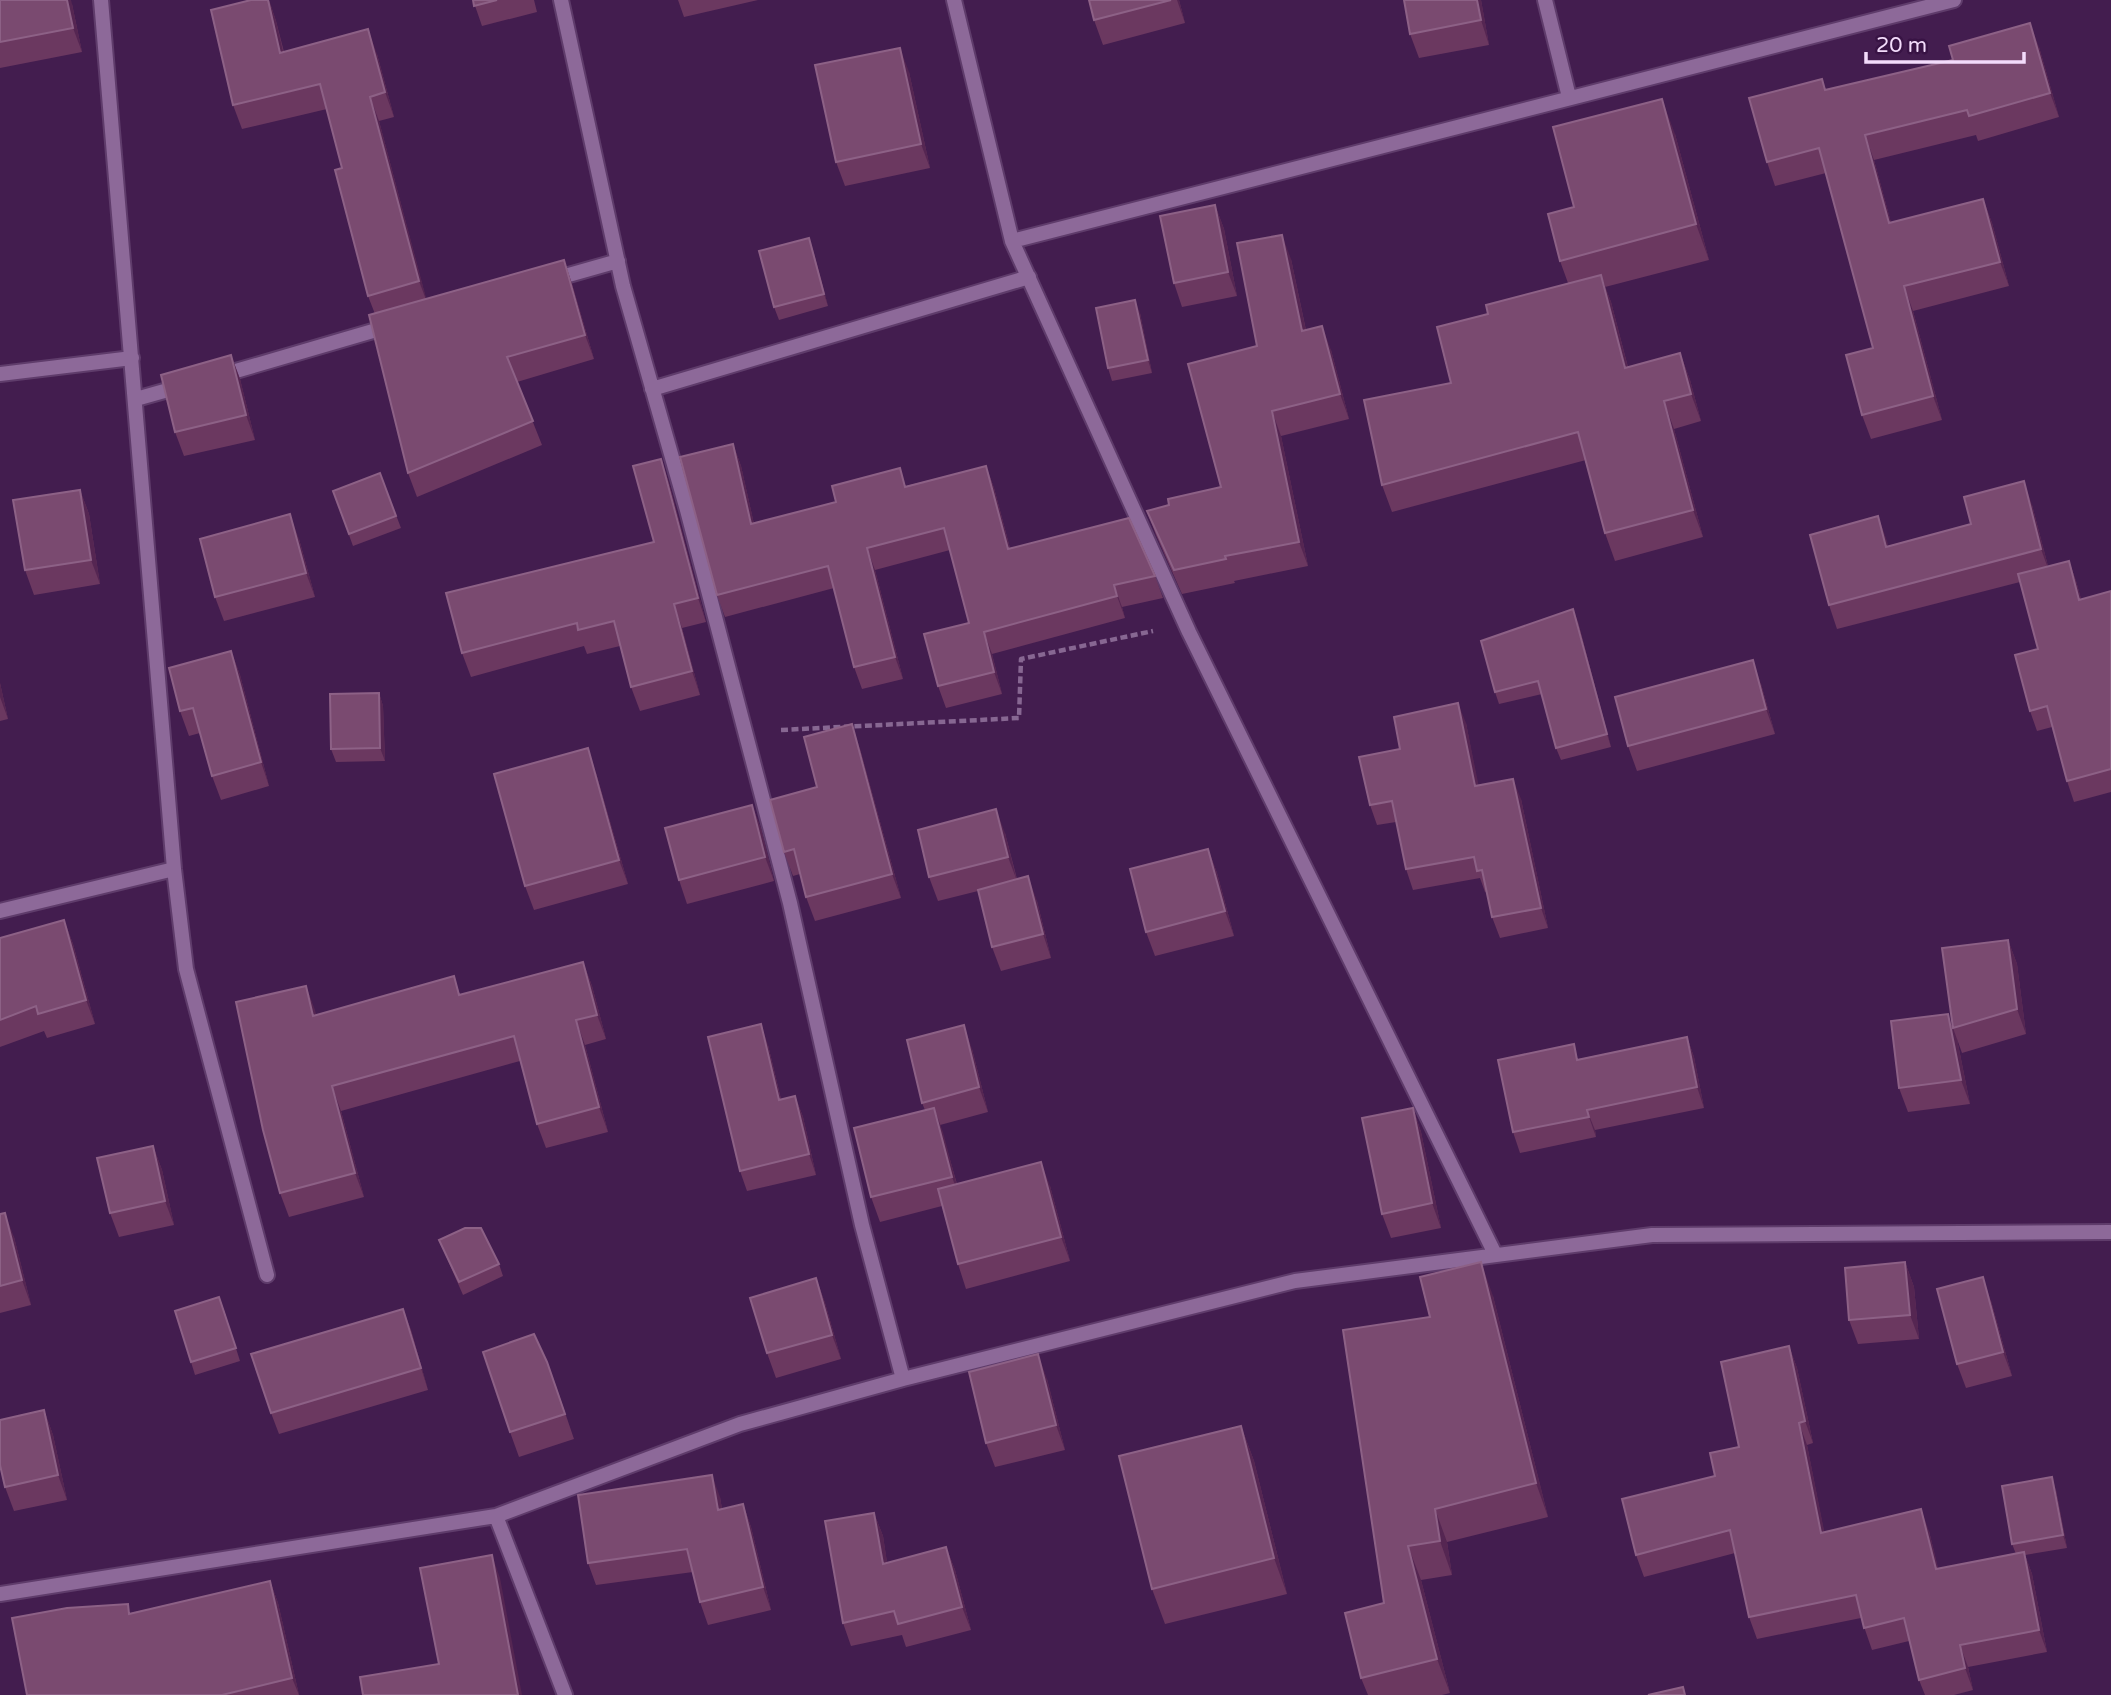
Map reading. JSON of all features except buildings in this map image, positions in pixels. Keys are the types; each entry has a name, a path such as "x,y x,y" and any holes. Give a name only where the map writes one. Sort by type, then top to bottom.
{"street":[{"path":"101,0 174,869 186,969 267,1275"},
{"path":"561,0 618,261 687,510 790,903 862,1225 904,1379"},
{"path":"954,0 1012,241 1186,624 1495,1254"},
{"path":"1545,0 1569,97"},
{"path":"1012,241 1954,0"},
{"path":"537,284 618,261"},
{"path":"652,389 1029,277"},
{"path":"136,399 404,323"},
{"path":"0,374 132,358"},
{"path":"0,911 174,869"},
{"path":"1429,1264 1652,1235 2111,1231"},
{"path":"0,1594 496,1516 740,1424 904,1379 1295,1281 1596,1242"},
{"path":"496,1516 565,1695"}],"path":[{"path":"746,732 1020,718 1021,659 1186,624"}]}
